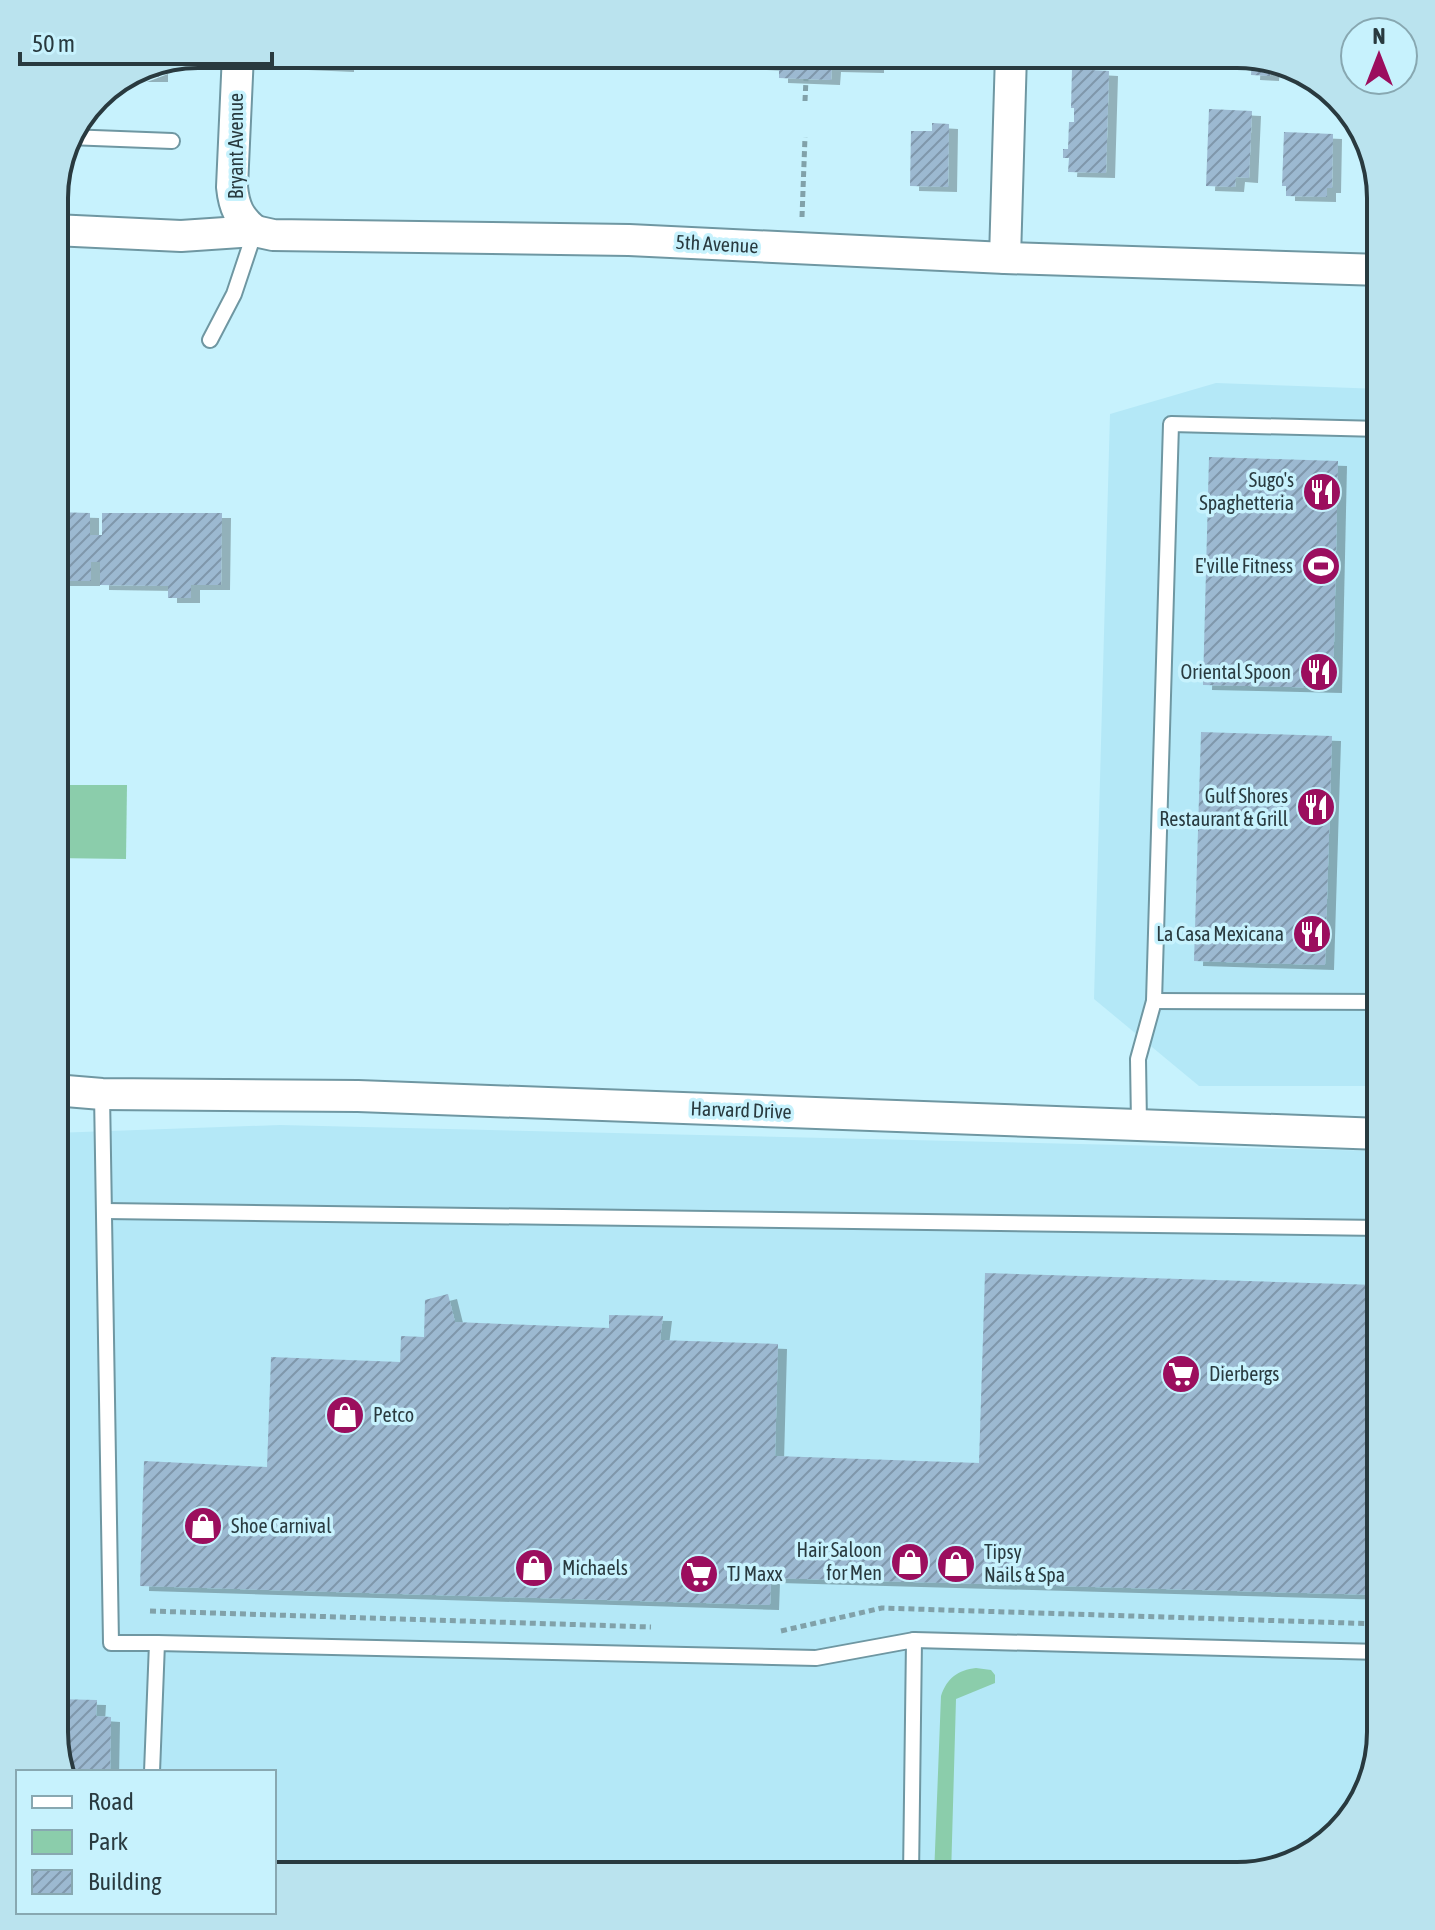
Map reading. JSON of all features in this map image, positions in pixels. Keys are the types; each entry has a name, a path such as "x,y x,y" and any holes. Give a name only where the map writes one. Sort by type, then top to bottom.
{"street":[{"name":"Bryant Avenue","path":"237,68 233,205 243,221 255,231"},
{"path":"1005,258 1011,68"},
{"name":"5th Avenue","path":"68,231 181,236 255,231 273,235 629,240 1005,258 1367,270"},
{"name":"Harvard Drive","path":"68,1091 358,1096 1367,1133"},
{"name":"Harvard Drive","path":"68,1105 102,1094"}],"lane":[{"path":"84,138 172,141"},
{"path":"210,340 234,294 255,231"},
{"path":"1139,1124 1138,1059 1154,1001 1171,424 1367,429"},
{"path":"1154,1001 1367,1002"},
{"path":"102,1094 111,1643 816,1658 914,1640 1367,1652"},
{"path":"105,1211 1367,1228"},
{"path":"911,1862 914,1640"},
{"path":"152,1770 157,1643"}],"path":[{"path":"805,101 806,79"},
{"path":"802,217 805,137"},
{"path":"771,1631 785,1631 882,1608 1367,1624"},
{"path":"150,1611 658,1627"}],"shaded area":[{"path":"1216,383 1367,388 1367,1086 1199,1086 1094,999 1110,414"},
{"path":"280,1125 1367,1151 1367,1732 1363,1766 1350,1797 1329,1824 1309,1840 1295,1849 1254,1861 276,1862 276,1770 74,1770 68,1732 68,1133"}],"green space":[{"path":"68,785 127,785 126,859 68,858"},
{"path":"976,1668 991,1670 995,1683 956,1699 951,1862 935,1862 941,1696 946,1684 964,1671"}],"building":[{"path":"779,68 832,68 831,80 779,78"},
{"path":"1072,69 1109,71 1106,173 1068,172 1069,158 1063,158 1063,149 1068,149 1069,122 1074,122 1074,108 1071,108"},
{"path":"1251,69 1270,72 1270,76 1251,75"},
{"path":"1209,109 1252,111 1249,178 1236,177 1235,187 1206,186"},
{"path":"932,123 949,124 948,187 910,186 911,131 932,131"},
{"path":"1284,132 1333,134 1332,188 1327,188 1327,197 1286,196 1286,186 1282,186"},
{"path":"1209,457 1338,461 1333,688 1203,685"},
{"path":"68,512 90,513 90,535 102,535 102,513 222,513 221,585 191,585 191,598 168,598 168,586 100,585 100,562 91,562 91,581 68,581"},
{"path":"1201,732 1332,736 1325,965 1194,961"},
{"path":"985,1273 1367,1285 1367,1595 771,1578 770,1605 140,1586 144,1461 267,1467 271,1357 400,1362 401,1336 424,1337 425,1300 448,1294 455,1322 609,1328 609,1315 663,1316 660,1340 778,1344 775,1456 979,1463"},
{"path":"68,1699 97,1700 96,1716 111,1717 110,1770 74,1770 70,1757"}],"place":[{"name":"Sugo's Spaghetteria","path":"1322,492"},
{"name":"E'ville Fitness","path":"1321,566"},
{"name":"Oriental Spoon","path":"1319,672"},
{"name":"Gulf Shores Restaurant & Grill","path":"1316,807"},
{"name":"La Casa Mexicana","path":"1312,934"},
{"name":"Dierbergs","path":"1181,1374"},
{"name":"Petco","path":"345,1415"},
{"name":"Shoe Carnival","path":"203,1526"},
{"name":"Hair Saloon for Men","path":"910,1562"},
{"name":"Tipsy Nails & Spa","path":"956,1564"},
{"name":"Michaels","path":"534,1568"},
{"name":"TJ Maxx","path":"699,1574"}]}
